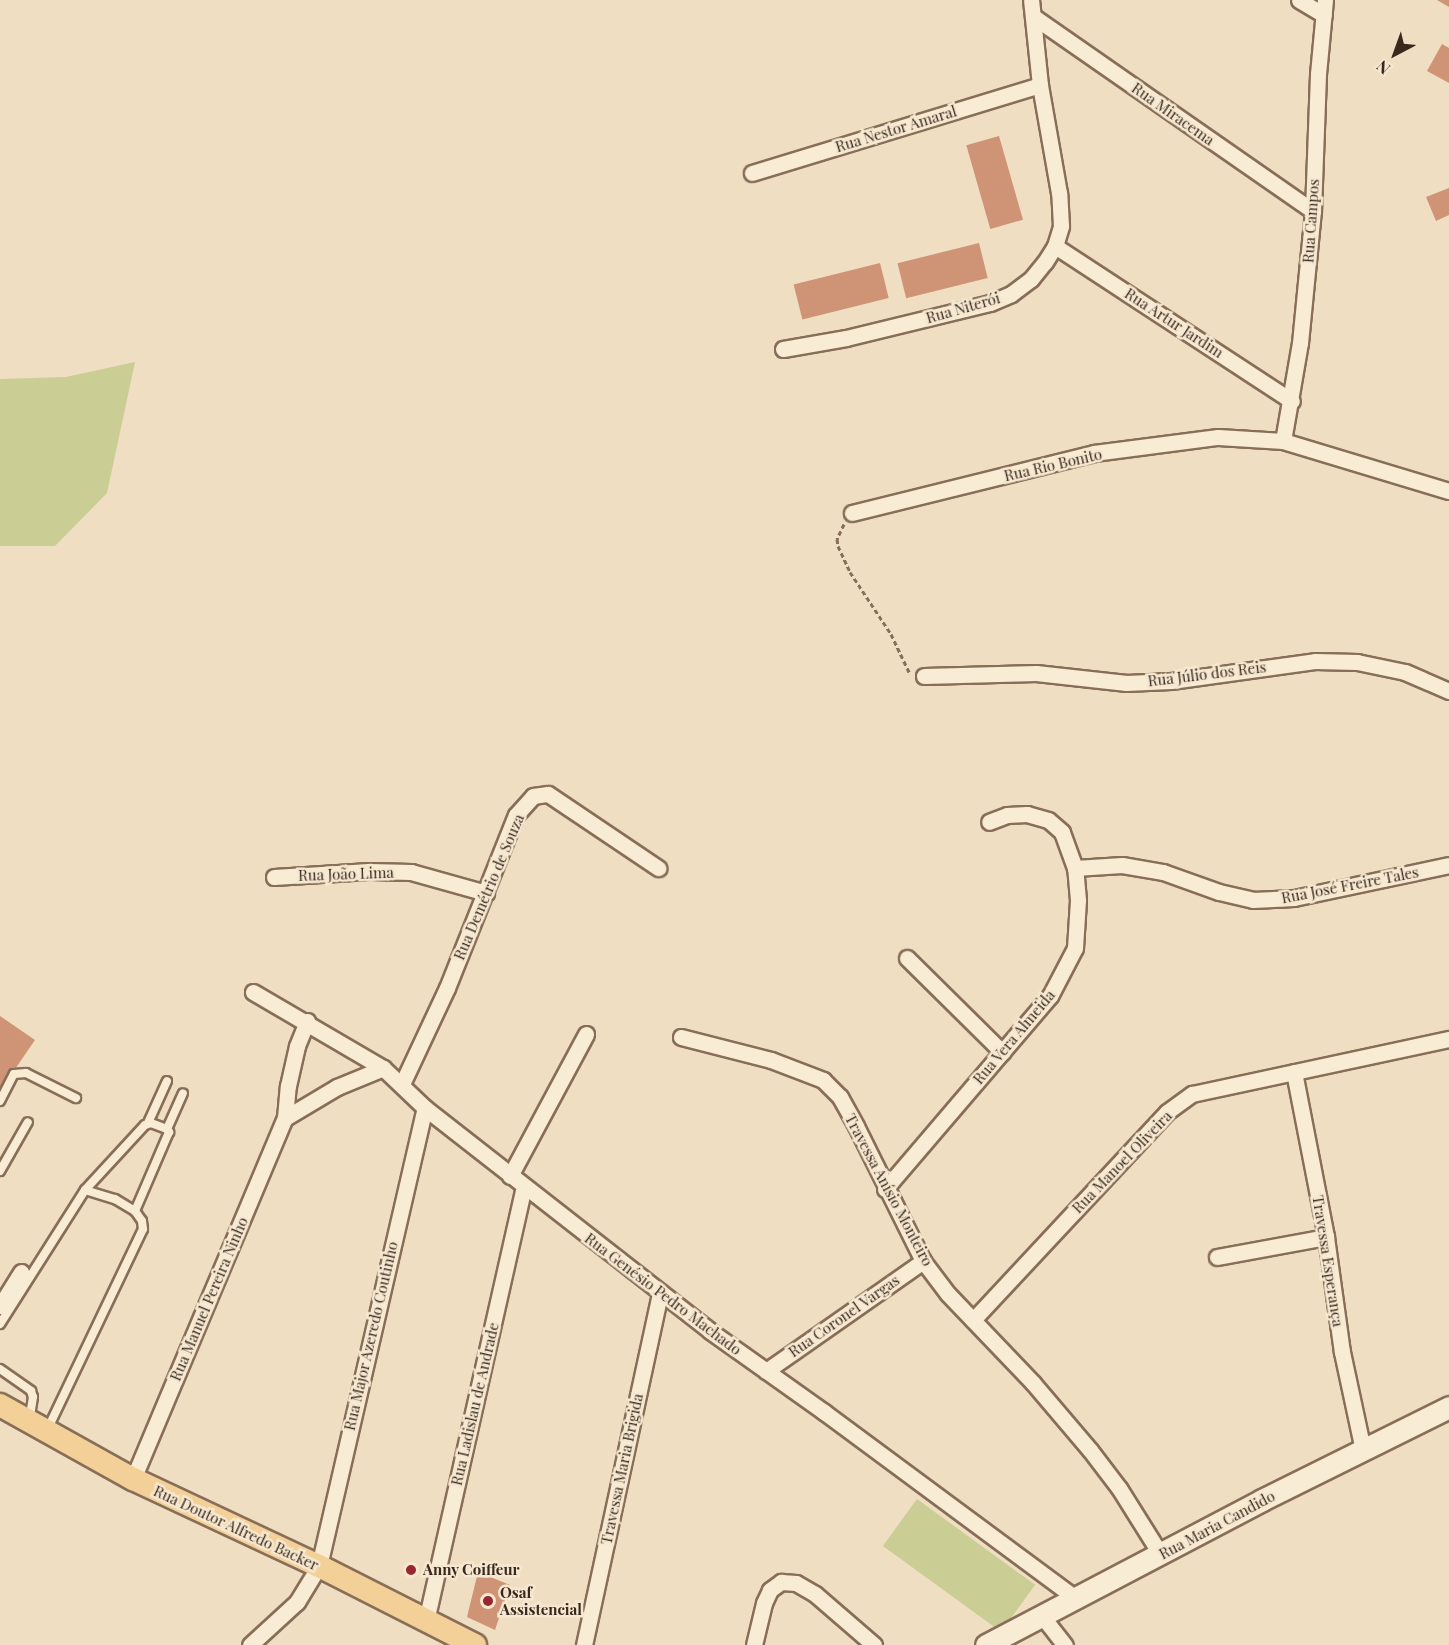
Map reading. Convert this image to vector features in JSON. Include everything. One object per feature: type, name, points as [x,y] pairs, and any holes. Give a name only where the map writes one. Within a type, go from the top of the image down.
[{"type":"main road","name":"Rua Doutor Alfredo Backer","points":[[0,1405],[133,1479],[319,1566],[475,1645]]},
{"type":"street","name":"Rua Niterói","points":[[783,349],[846,338],[990,303],[1011,294],[1031,279],[1055,246],[1061,226],[1059,193],[1040,85],[1031,0]]},
{"type":"street","points":[[1299,0],[1324,7]]},
{"type":"street","name":"Rua Campos","points":[[1283,441],[1292,401],[1313,211],[1318,74],[1324,7]]},
{"type":"street","name":"Rua Miracema","points":[[1034,17],[1313,211]]},
{"type":"street","name":"Rua Nestor Amaral","points":[[752,173],[1040,85]]},
{"type":"street","name":"Rua Artur Jardim","points":[[1055,246],[1292,401]]},
{"type":"street","name":"Rua Rio Bonito","points":[[852,513],[1094,453],[1218,437],[1283,441],[1449,491]]},
{"type":"street","name":"Rua Júlio dos Reis","points":[[924,676],[1036,673],[1126,683],[1171,681],[1315,661],[1357,662],[1405,672],[1449,691]]},
{"type":"street","name":"Rua Demétrio de Souza","points":[[402,1084],[447,988],[516,815],[526,802],[540,793],[548,794],[658,868]]},
{"type":"street","name":"Rua Vera Almeida","points":[[885,1189],[1050,996],[1075,948],[1078,900],[1075,868],[1062,832],[1048,820],[1027,814],[1007,815],[989,822]]},
{"type":"street","name":"Rua José Freire Tales","points":[[1075,868],[1132,867],[1163,872],[1219,892],[1253,900],[1294,898],[1449,865]]},
{"type":"street","name":"Rua João Lima","points":[[274,877],[369,871],[411,872],[486,892]]},
{"type":"street","points":[[907,958],[1002,1052]]},
{"type":"street","name":"Rua Genésio Pedro Machado","points":[[253,992],[307,1021],[383,1068],[425,1108],[660,1292],[1075,1598]]},
{"type":"street","name":"Rua Manuel Pereira Ninho","points":[[133,1479],[285,1118],[288,1086],[297,1046],[307,1021]]},
{"type":"street","points":[[510,1176],[586,1034]]},
{"type":"street","name":"Travessa Anísio Monteiro","points":[[681,1037],[771,1060],[823,1080],[840,1097],[923,1261],[1090,1450],[1119,1488],[1161,1555]]},
{"type":"street","name":"Rua Manoel Oliveira","points":[[973,1320],[1167,1112],[1192,1094],[1449,1039]]},
{"type":"street","points":[[285,1118],[337,1087],[383,1068]]},
{"type":"street","name":"Travessa Esperança","points":[[1294,1072],[1326,1237],[1342,1352],[1363,1450]]},
{"type":"street","name":"Rua Major Azeredo Coutinho","points":[[250,1645],[297,1602],[319,1566],[425,1108]]},
{"type":"street","name":"Rua Ladislau de Andrade","points":[[426,1621],[524,1187]]},
{"type":"street","points":[[1217,1257],[1326,1237]]},
{"type":"street","name":"Rua Coronel Vargas","points":[[766,1371],[923,1261]]},
{"type":"street","points":[[0,1306],[21,1272]]},
{"type":"street","name":"Travessa Maria Brigida","points":[[584,1645],[660,1292]]},
{"type":"street","name":"Rua Maria Candido","points":[[986,1645],[1262,1500],[1449,1407]]},
{"type":"street","points":[[754,1645],[764,1603],[770,1590],[781,1582],[796,1583],[815,1594],[874,1645]]},
{"type":"street","points":[[1042,1616],[1065,1645]]},
{"type":"lane","points":[[0,1101],[15,1074],[26,1073],[76,1098]]},
{"type":"lane","points":[[0,1324],[85,1191],[148,1123],[167,1081]]},
{"type":"lane","points":[[135,1211],[183,1093]]},
{"type":"lane","points":[[0,1172],[28,1122]]},
{"type":"lane","points":[[148,1123],[168,1129]]},
{"type":"lane","points":[[38,1427],[143,1229],[142,1221],[135,1211],[115,1199],[85,1191]]},
{"type":"lane","points":[[0,1369],[31,1391],[38,1427]]},
{"type":"path","points":[[852,513],[842,527],[838,546],[850,572],[891,634],[907,669],[913,676],[924,676]]},
{"type":"green space","points":[[135,362],[107,493],[55,546],[0,546],[0,379],[66,377]]},
{"type":"green space","points":[[917,1499],[1035,1585],[1001,1632],[883,1546]]},
{"type":"building","points":[[1437,0],[1449,0],[1449,7]]},
{"type":"building","points":[[1442,44],[1449,48],[1449,83],[1427,71]]},
{"type":"building","points":[[999,136],[1023,220],[990,229],[966,145]]},
{"type":"building","points":[[1449,188],[1449,215],[1436,221],[1426,197]]},
{"type":"building","points":[[979,243],[988,278],[906,298],[897,263]]},
{"type":"building","points":[[880,263],[889,298],[802,319],[794,285]]},
{"type":"building","points":[[0,1016],[35,1040],[0,1091]]},
{"type":"building","name":"Osaf Assistencial","points":[[478,1572],[510,1585],[495,1630],[467,1617]]},
{"type":"place","name":"Anny Coiffeur","points":[[411,1570]]},
{"type":"place","name":"Osaf Assistencial","points":[[488,1601]]}]
